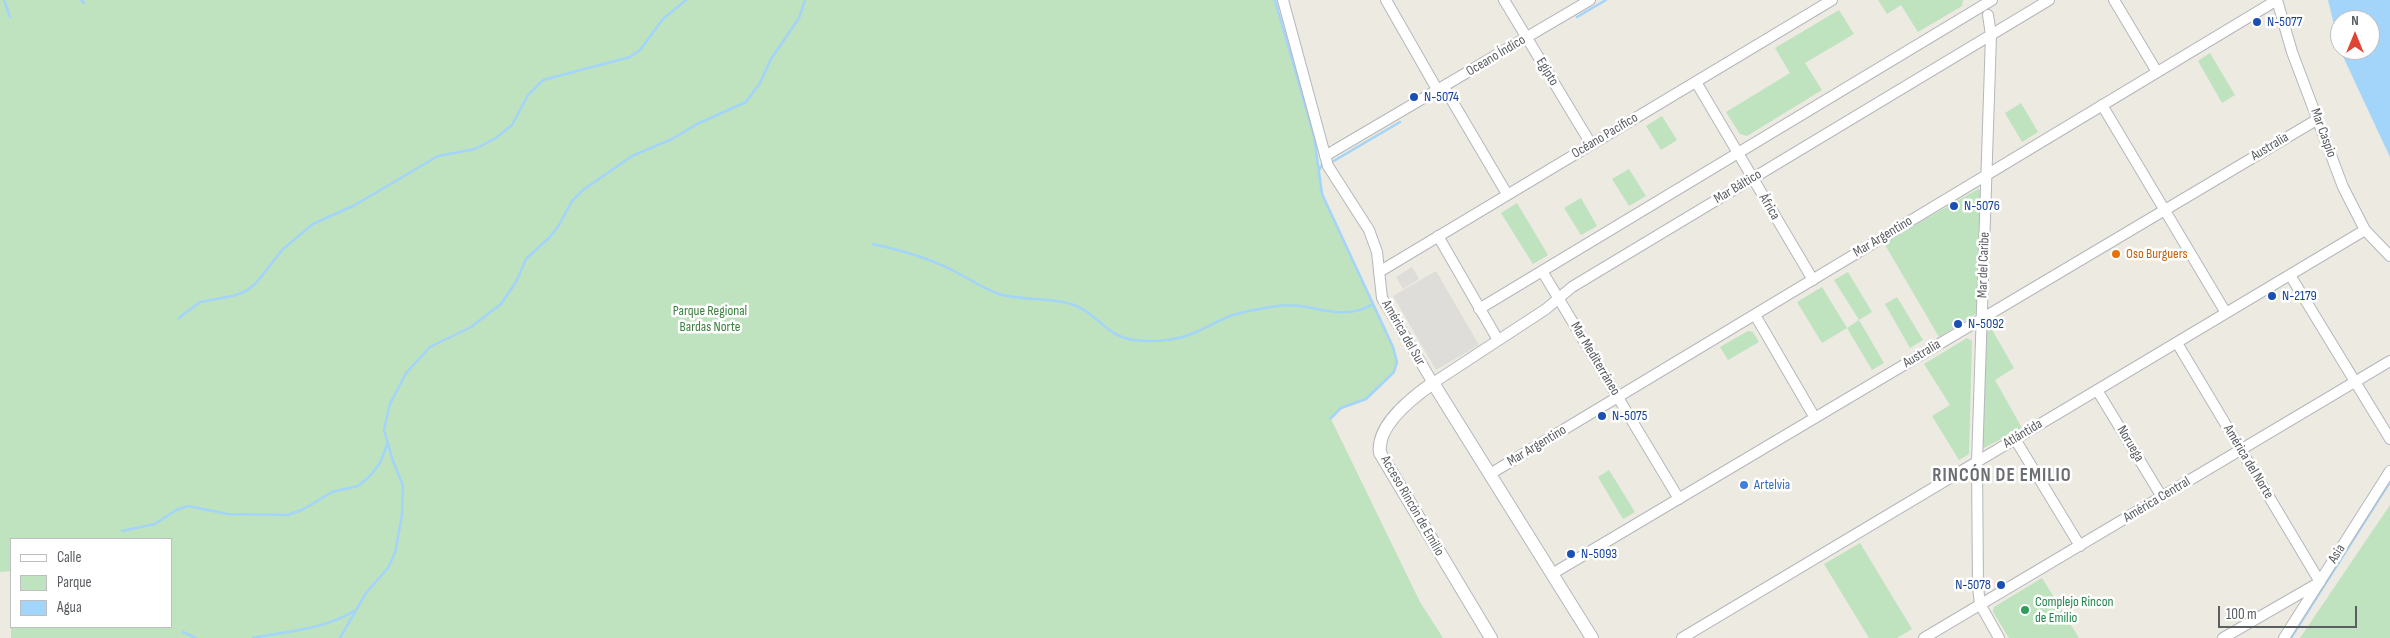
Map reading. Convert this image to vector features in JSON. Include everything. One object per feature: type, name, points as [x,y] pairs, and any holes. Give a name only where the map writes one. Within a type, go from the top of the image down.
[{"type":"street","name":"América del Sur","points":[[1283,0],[1325,156],[1331,171],[1369,230],[1377,252],[1382,298],[1592,638]]},
{"type":"street","points":[[1386,0],[1508,194]]},
{"type":"street","name":"Egipto","points":[[1504,0],[1591,144]]},
{"type":"street","name":"Oceano Índico","points":[[1325,156],[1590,0]]},
{"type":"street","name":"Océano Pacífico","points":[[1379,272],[1832,0]]},
{"type":"street","points":[[1479,309],[1738,153],[1981,3],[1992,0]]},
{"type":"street","name":"Mar Báltico","points":[[1433,383],[1546,309],[1580,282],[2049,0]]},
{"type":"street","points":[[2114,0],[2157,72]]},
{"type":"street","name":"Mar Argentino","points":[[1490,474],[2277,0]]},
{"type":"street","name":"Mar Caspio","points":[[2277,0],[2292,52],[2343,187],[2365,230],[2390,256]]},
{"type":"street","name":"Mar del Caribe","points":[[1981,3],[1988,15],[1996,22],[2006,26]]},
{"type":"street","name":"Mar del Caribe","points":[[1980,604],[1978,587],[1977,462],[1988,174],[1991,35],[1988,15]]},
{"type":"street","name":"África","points":[[1696,82],[1813,280]]},
{"type":"street","points":[[2102,105],[2226,313]]},
{"type":"street","name":"Australia","points":[[1552,574],[2318,119]]},
{"type":"street","name":"Atlántida","points":[[1682,638],[2365,230]]},
{"type":"street","points":[[1438,236],[1498,340]]},
{"type":"street","name":"Mar Mediterráneo","points":[[1542,271],[1678,499]]},
{"type":"street","points":[[2290,275],[2390,439]]},
{"type":"street","points":[[1755,315],[1815,418]]},
{"type":"street","name":"América del Norte","points":[[2177,343],[2320,582]]},
{"type":"street","name":"América Central","points":[[1924,638],[2390,361]]},
{"type":"street","name":"Acceso Rincón de Emilio","points":[[1433,383],[1408,402],[1392,419],[1380,441],[1380,453],[1491,638]]},
{"type":"street","name":"Noruega","points":[[2097,390],[2162,497]]},
{"type":"street","points":[[2015,439],[2080,546]]},
{"type":"street","name":"Asia","points":[[2284,638],[2390,471]]},
{"type":"street","points":[[2223,638],[2320,582]]},
{"type":"street","points":[[1980,604],[1999,638]]},
{"type":"shaded area","points":[[1412,267],[1419,279],[1403,289],[1396,277]]},
{"type":"shaded area","points":[[1436,271],[1479,345],[1436,370],[1393,296]]},
{"type":"green space","name":"Parque Regional Bardas Norte","points":[[0,0],[1275,0],[1314,136],[1322,194],[1393,347],[1397,362],[1394,372],[1366,399],[1341,408],[1331,419],[1420,602],[1443,638],[11,638],[11,628],[172,628],[172,538],[10,538],[10,571],[0,572]]},
{"type":"green space","points":[[1878,0],[1963,0],[1962,6],[1918,32],[1901,5],[1887,14]]},
{"type":"green space","points":[[1839,10],[1854,34],[1805,63],[1822,90],[1747,136],[1740,134],[1726,112],[1790,73],[1775,48]]},
{"type":"green space","points":[[2210,53],[2235,95],[2222,103],[2198,61]]},
{"type":"green space","points":[[2021,103],[2038,132],[2022,142],[2005,113]]},
{"type":"green space","points":[[1662,116],[1677,140],[1661,150],[1646,126]]},
{"type":"green space","points":[[1629,169],[1646,196],[1629,206],[1612,179]]},
{"type":"green space","points":[[1978,189],[1983,191],[1977,313],[1939,337],[1884,243]]},
{"type":"green space","points":[[1581,198],[1597,226],[1581,235],[1564,208]]},
{"type":"green space","points":[[1517,203],[1548,255],[1533,264],[1501,213]]},
{"type":"green space","points":[[1848,272],[1872,312],[1859,320],[1834,280]]},
{"type":"green space","points":[[1822,287],[1847,328],[1822,343],[1797,302]]},
{"type":"green space","points":[[1897,297],[1923,340],[1910,348],[1885,304]]},
{"type":"green space","points":[[1859,320],[1884,363],[1872,370],[1847,328]]},
{"type":"green space","points":[[1987,321],[2014,368],[1995,380],[2022,428],[1984,448],[1982,445]]},
{"type":"green space","points":[[1748,331],[1753,332],[1759,342],[1728,360],[1720,347]]},
{"type":"green space","points":[[1967,338],[1972,341],[1969,454],[1959,460],[1932,416],[1950,405],[1924,364]]},
{"type":"green space","points":[[1609,470],[1635,512],[1623,519],[1598,477]]},
{"type":"green space","points":[[2390,505],[2390,638],[2300,638]]},
{"type":"green space","points":[[1860,543],[1912,629],[1897,638],[1869,638],[1824,564]]},
{"type":"green space","points":[[2042,578],[2079,638],[2009,638],[1993,612],[1994,607]]},
{"type":"water","points":[[2328,0],[2390,0],[2390,157],[2345,60],[2380,60],[2380,10],[2330,10]]},
{"type":"waterway","points":[[4,0],[10,17]]},
{"type":"waterway","points":[[81,0],[84,3]]},
{"type":"waterway","points":[[179,318],[200,302],[233,296],[246,291],[256,283],[283,249],[313,224],[355,205],[438,156],[475,149],[496,138],[512,125],[528,95],[543,80],[630,57],[640,50],[663,19],[686,0]]},
{"type":"waterway","points":[[340,638],[366,593],[388,568],[395,553],[402,515],[403,486],[384,430],[390,404],[406,373],[430,347],[471,327],[501,304],[516,282],[526,259],[550,237],[572,201],[583,190],[632,156],[672,139],[697,124],[746,102],[760,83],[771,59],[799,18],[805,0]]},
{"type":"waterway","points":[[1275,0],[1314,136],[1322,194],[1393,347],[1397,362],[1394,372],[1366,399],[1341,408],[1331,418]]},
{"type":"waterway","points":[[1577,17],[1606,0]]},
{"type":"waterway","points":[[1332,162],[1400,122]]},
{"type":"waterway","points":[[1319,170],[1322,165]]},
{"type":"waterway","points":[[873,244],[933,261],[999,294],[1017,298],[1053,300],[1080,307],[1117,335],[1135,340],[1171,340],[1196,332],[1233,315],[1272,307],[1290,305],[1326,311],[1349,312],[1361,310],[1373,304]]},
{"type":"waterway","points":[[122,531],[155,524],[176,510],[188,506],[228,514],[288,515],[304,509],[332,492],[358,486],[370,476],[380,463],[387,445]]},
{"type":"waterway","points":[[2291,638],[2390,482]]},
{"type":"waterway","points":[[253,638],[317,626],[354,611]]},
{"type":"waterway","points":[[183,632],[196,638]]},
{"type":"place","name":"N-5077","points":[[2257,22]]},
{"type":"place","name":"N-5074","points":[[1414,97]]},
{"type":"place","name":"N-5076","points":[[1954,206]]},
{"type":"place","name":"Oso Burguers","points":[[2116,254]]},
{"type":"place","name":"N-2179","points":[[2272,296]]},
{"type":"place","name":"N-5092","points":[[1958,324]]},
{"type":"place","name":"N-5075","points":[[1602,416]]},
{"type":"place","name":"Artelvia","points":[[1744,485]]},
{"type":"place","name":"N-5093","points":[[1571,554]]},
{"type":"place","name":"N-5078","points":[[2001,585]]},
{"type":"place","name":"Complejo Rincon de Emilio","points":[[2025,610]]},
{"type":"district","name":"RINCÓN DE EMILIO","points":[[2002,476]]}]
